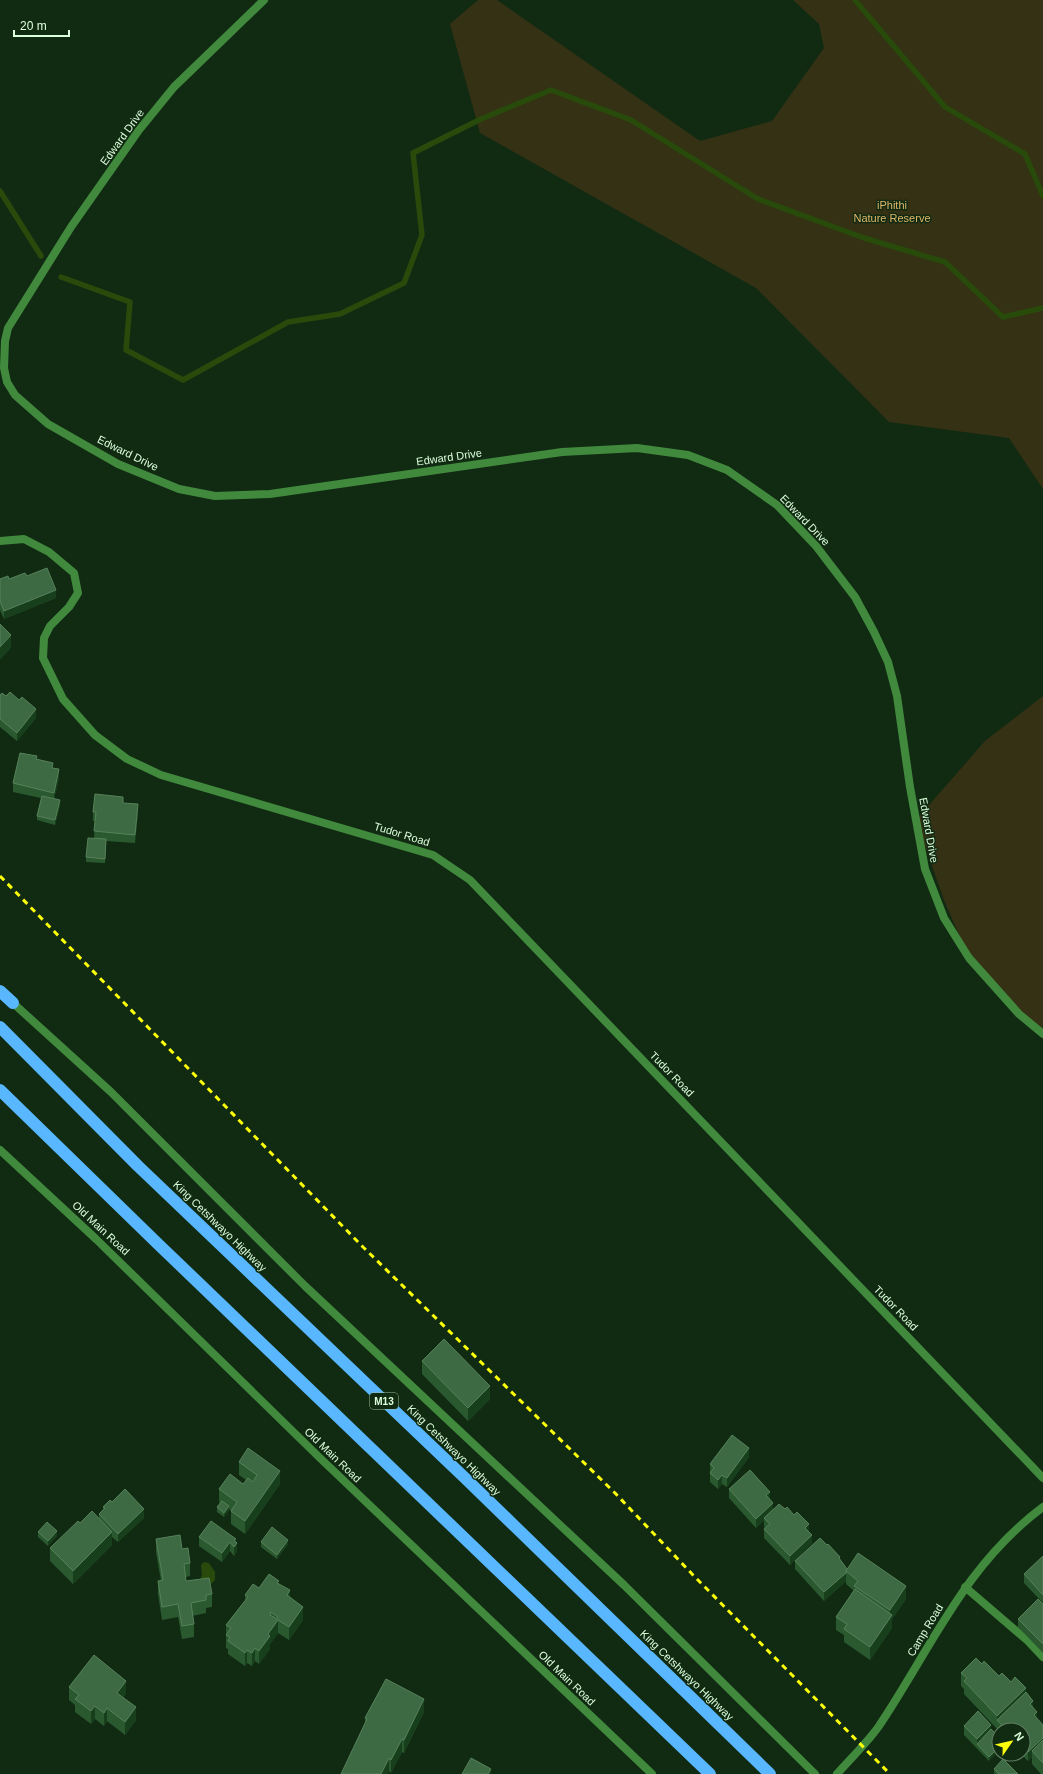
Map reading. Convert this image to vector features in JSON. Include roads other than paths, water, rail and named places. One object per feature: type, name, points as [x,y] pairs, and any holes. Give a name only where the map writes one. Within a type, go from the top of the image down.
[{"type":"highway","points":[[0,991],[13,1003]]},
{"type":"highway","name":"King Cetshwayo Highway","points":[[0,1027],[144,1172],[465,1478],[770,1774]]},
{"type":"highway","points":[[1,1092],[710,1774]]},
{"type":"street","name":"Edward Drive","points":[[264,0],[174,87],[139,130],[71,227],[8,328],[5,340],[4,368],[7,382],[15,395],[48,424],[118,464],[179,489],[215,496],[270,494],[562,452],[637,448],[688,455],[726,470],[777,505],[816,546],[855,597],[888,662],[897,696],[910,787],[925,869],[944,918],[969,958],[1019,1014],[1043,1034]]},
{"type":"street","name":"Tudor Road","points":[[0,541],[24,539],[49,552],[74,573],[78,593],[68,607],[50,626],[44,638],[43,658],[64,699],[94,735],[127,759],[161,775],[433,855],[470,880],[1043,1478]]},
{"type":"street","points":[[13,1003],[112,1092],[305,1286],[624,1585],[815,1774]]},
{"type":"street","name":"Old Main Road","points":[[0,1150],[96,1239],[326,1464],[652,1774]]},
{"type":"street","name":"Camp Road","points":[[837,1774],[878,1727],[965,1587],[1002,1542],[1043,1507]]},
{"type":"street","points":[[965,1587],[1028,1641],[1043,1657]]},
{"type":"waterway","points":[[855,0],[945,107],[1025,154],[1043,196]]},
{"type":"waterway","points":[[61,277],[130,302],[126,350],[183,380],[288,322],[340,314],[404,283],[422,235],[413,153],[481,119],[551,90],[631,120],[758,199],[864,238],[945,262],[1003,317],[1043,308]]},
{"type":"waterway","points":[[0,191],[41,256]]},
{"type":"railway","points":[[0,876],[363,1247],[615,1493],[694,1576],[890,1774]]},
{"type":"park label","name":"iPhithi Nature Reserve","points":[[892,211]]}]
